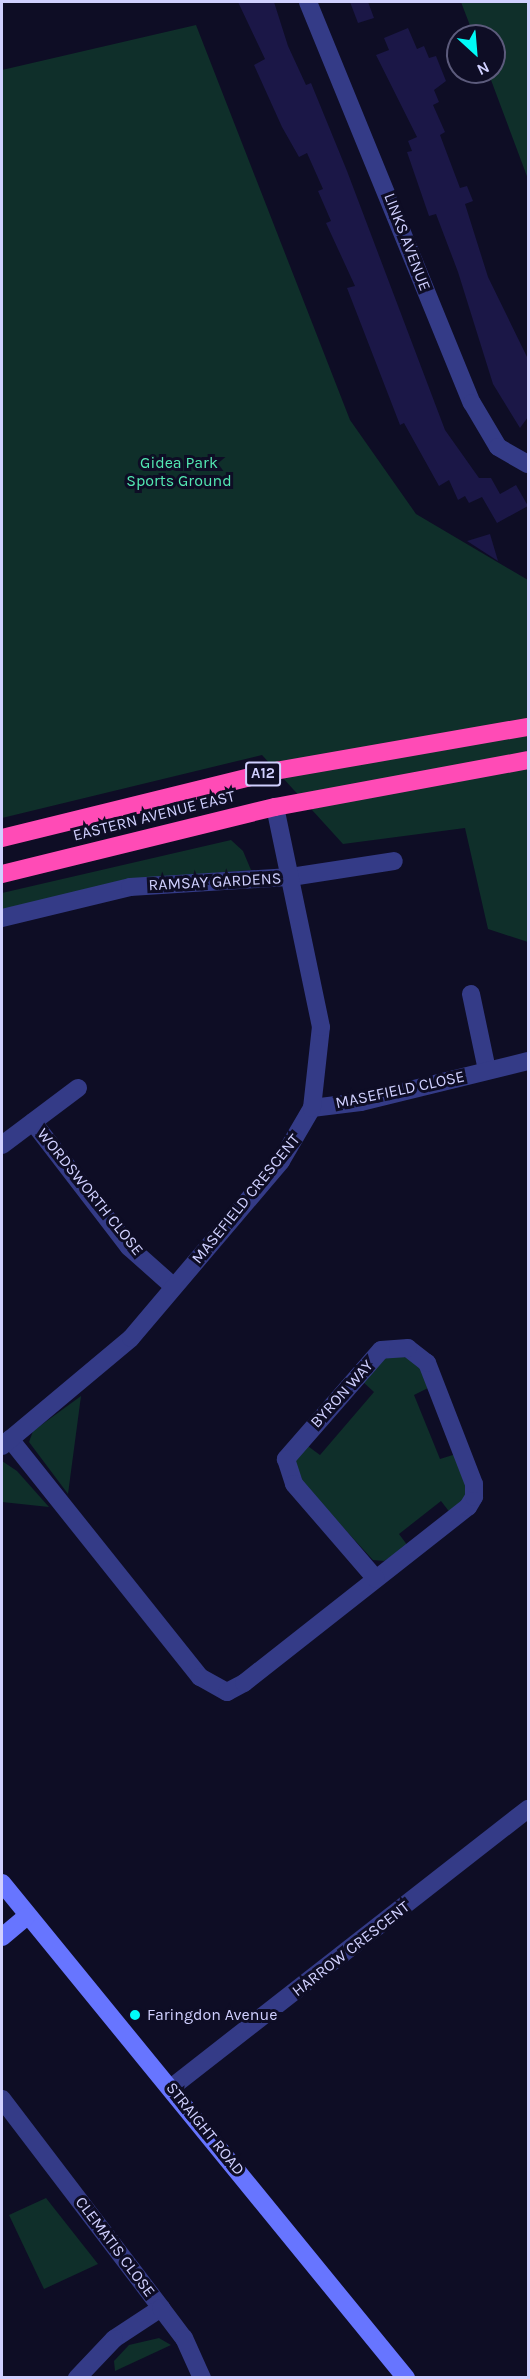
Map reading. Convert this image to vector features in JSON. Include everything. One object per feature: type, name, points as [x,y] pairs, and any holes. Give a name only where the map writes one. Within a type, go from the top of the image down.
[{"type":"highway","name":"EASTERN AVENUE EAST","points":[[2,838],[275,771],[528,727]]},
{"type":"highway","name":"EASTERN AVENUE EAST","points":[[2,874],[275,807],[528,760]]},
{"type":"street","name":"LINKS AVENUE","points":[[308,2],[472,403],[498,447],[528,464]]},
{"type":"street","name":"MASEFIELD CRESCENT","points":[[6,1442],[124,1344],[281,1161],[312,1108],[321,1027],[275,807]]},
{"type":"street","name":"RAMSAY GARDENS","points":[[2,918],[130,887],[291,878],[394,861]]},
{"type":"street","name":"MASEFIELD CLOSE","points":[[471,994],[488,1070]]},
{"type":"street","name":"MASEFIELD CLOSE","points":[[312,1108],[362,1102],[528,1061]]},
{"type":"street","name":"WORDSWORTH CLOSE","points":[[2,1145],[78,1088]]},
{"type":"street","name":"WORDSWORTH CLOSE","points":[[33,1122],[129,1247],[173,1286]]},
{"type":"street","name":"BYRON WAY","points":[[6,1442],[211,1686],[236,1689],[468,1507],[474,1497],[474,1484],[427,1363],[399,1345],[381,1350],[286,1459],[294,1484],[376,1579]]},
{"type":"street","name":"HARROW CRESCENT","points":[[172,2087],[528,1809]]},
{"type":"street","name":"STRAIGHT ROAD","points":[[2,1883],[26,1917],[172,2087],[406,2378]]},
{"type":"street","points":[[2,1937],[26,1917]]},
{"type":"street","name":"CLEMATIS CLOSE","points":[[2,2099],[161,2308],[114,2339],[77,2378]]},
{"type":"street","points":[[161,2308],[184,2338],[202,2378]]},
{"type":"green space","points":[[461,2],[528,2],[528,179],[492,84],[506,84],[506,24],[469,24]]},
{"type":"green space","name":"Gidea Park Sports Ground","points":[[196,25],[350,420],[416,514],[528,580],[528,942],[488,929],[465,828],[343,844],[262,755],[2,818],[2,70]]},
{"type":"green space","points":[[231,840],[243,851],[251,870],[148,878],[2,912],[2,893]]},
{"type":"green space","points":[[397,1354],[417,1362],[430,1387],[414,1395],[440,1459],[456,1454],[468,1495],[451,1514],[441,1501],[399,1534],[408,1546],[384,1561],[373,1560],[303,1484],[294,1458],[305,1444],[320,1455],[374,1392],[362,1381],[388,1356]]},
{"type":"green space","points":[[81,1396],[68,1494],[29,1442],[33,1431]]},
{"type":"green space","points":[[2,1461],[17,1471],[49,1507],[2,1502]]},
{"type":"green space","points":[[46,2198],[98,2264],[44,2289],[9,2215]]},
{"type":"green space","points":[[159,2338],[171,2345],[115,2371],[114,2361],[129,2345]]},
{"type":"building","points":[[238,2],[274,2],[288,46],[306,85],[311,83],[347,171],[445,430],[479,478],[491,478],[500,494],[516,485],[528,506],[497,523],[482,497],[469,503],[465,496],[458,500],[449,480],[439,486],[404,423],[400,425],[347,288],[355,286],[326,223],[331,221],[318,191],[323,189],[307,153],[299,157],[282,127],[254,65],[265,59]]},
{"type":"building","points":[[350,2],[368,2],[374,18],[358,23]]},
{"type":"building","points":[[408,28],[417,49],[424,46],[429,58],[436,56],[446,81],[434,90],[439,102],[433,105],[445,132],[440,135],[460,188],[467,186],[473,201],[465,204],[488,277],[528,359],[528,417],[520,428],[493,384],[458,272],[436,214],[429,216],[407,152],[412,151],[408,141],[417,137],[376,55],[389,50],[384,38]]},
{"type":"building","points":[[490,534],[498,561],[467,541]]},
{"type":"place","name":"Faringdon Avenue","points":[[135,2015]]}]
